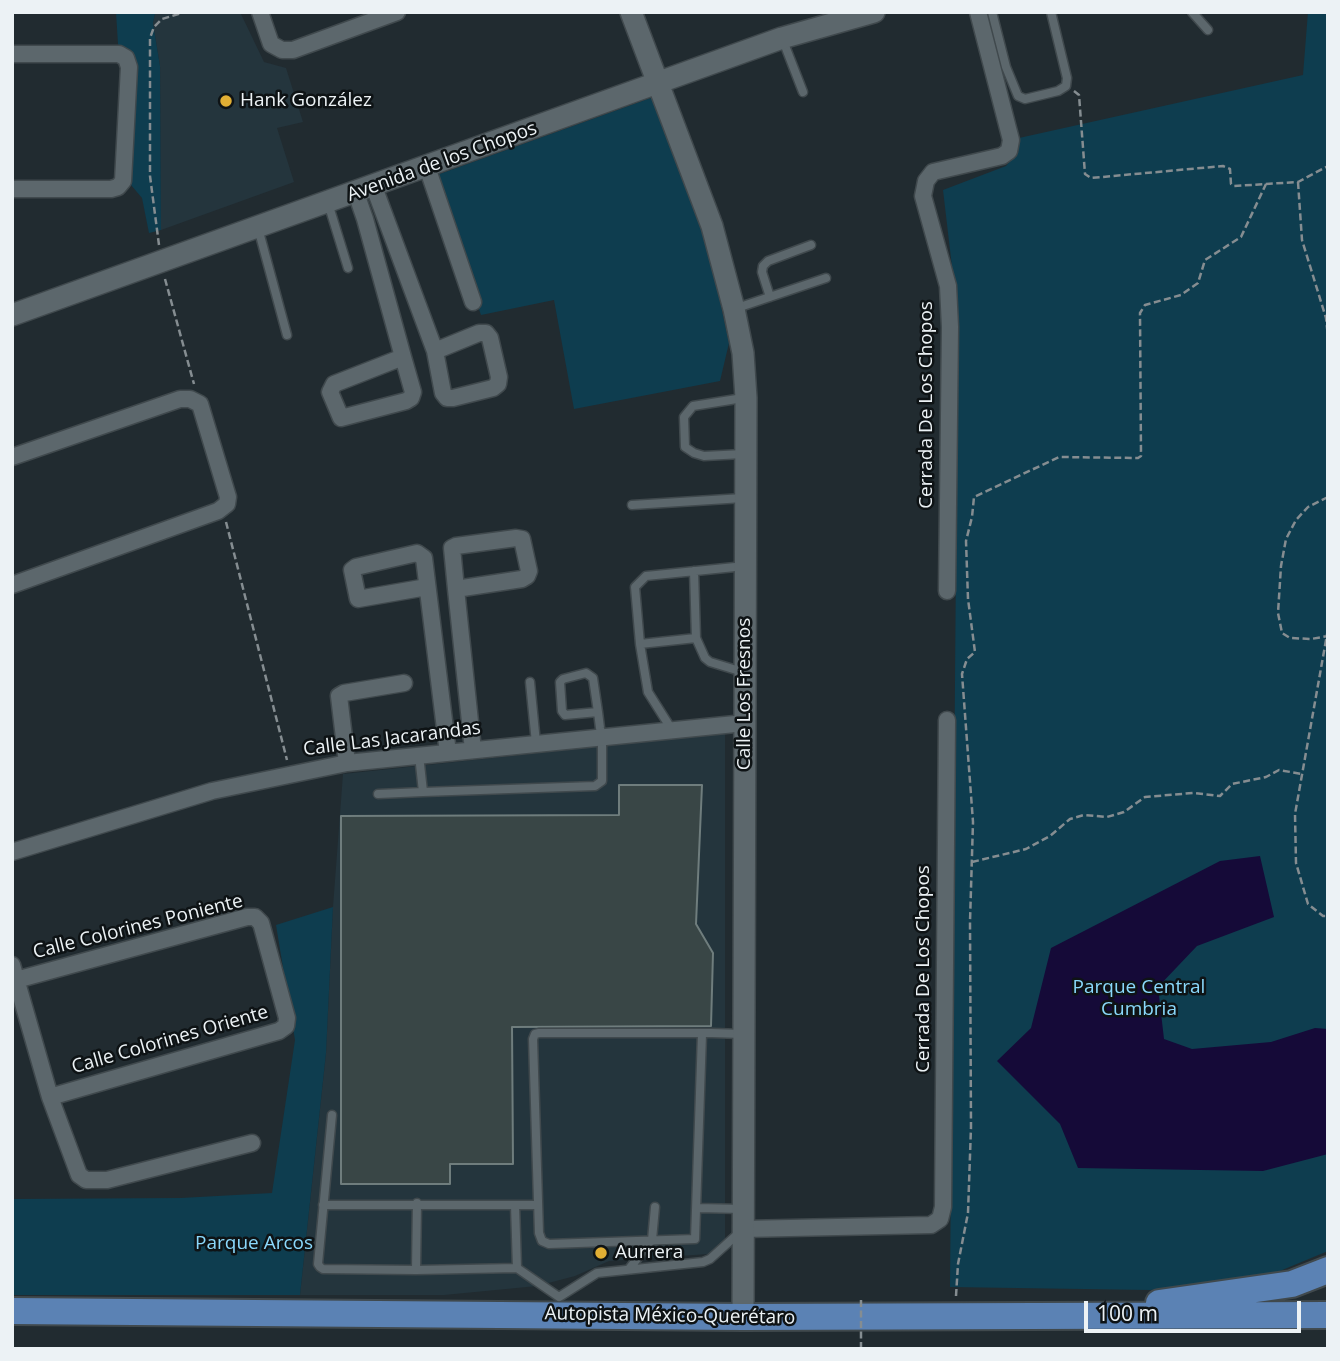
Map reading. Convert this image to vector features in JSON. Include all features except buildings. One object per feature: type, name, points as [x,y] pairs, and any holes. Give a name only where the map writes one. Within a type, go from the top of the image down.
[{"type":"main road","points":[[1052,1318],[1292,1284],[1328,1270]]},
{"type":"main road","name":"Autopista México-Querétaro","points":[[12,1311],[560,1306],[743,1317],[1328,1315]]},
{"type":"street","points":[[260,12],[271,44],[282,50],[293,50],[397,12]]},
{"type":"street","name":"Calle Los Fresnos","points":[[631,12],[712,226],[743,353],[746,398],[743,1317]]},
{"type":"street","name":"Avenida de los Chopos","points":[[12,315],[161,264],[782,38],[874,12]]},
{"type":"street","name":"Cerrada De Los Chopos","points":[[947,591],[950,327],[948,286],[923,196],[926,181],[933,172],[1002,156],[1009,150],[1011,140],[978,12]]},
{"type":"street","points":[[12,54],[119,54],[126,58],[129,67],[122,181],[118,187],[110,190],[12,189]]},
{"type":"street","points":[[428,167],[474,302]]},
{"type":"street","points":[[365,190],[436,351],[443,393],[447,398],[493,388],[498,384],[499,377],[490,338],[486,333],[479,333],[436,351]]},
{"type":"street","points":[[365,190],[413,393],[406,401],[341,418],[338,415],[331,387],[403,358]]},
{"type":"street","points":[[12,457],[180,399],[195,402],[228,497],[227,504],[220,510],[12,585]]},
{"type":"street","points":[[456,589],[527,576],[529,571],[522,539],[516,537],[452,548],[456,589],[473,750]]},
{"type":"street","points":[[427,587],[358,599],[352,570],[417,553],[424,558],[448,753]]},
{"type":"street","points":[[347,763],[339,696],[404,683]]},
{"type":"street","name":"Cerrada De Los Chopos","points":[[743,1219],[931,1224],[940,1219],[943,1207],[947,720]]},
{"type":"street","name":"Calle Las Jacarandas","points":[[12,852],[212,791],[347,763],[745,723]]},
{"type":"street","name":"Calle Colorines Poniente","points":[[14,972],[247,917],[255,917],[261,923],[274,971]]},
{"type":"street","name":"Calle Colorines Oriente","points":[[50,1097],[279,1031],[286,1026],[288,1018],[274,971]]},
{"type":"street","points":[[14,972],[50,1097],[79,1175],[86,1180],[107,1181],[252,1143]]},
{"type":"lane","points":[[992,12],[1006,67],[1018,96],[1025,99],[1058,91],[1066,86],[1067,78],[1051,12]]},
{"type":"lane","points":[[1192,12],[1208,30]]},
{"type":"lane","points":[[782,38],[803,92]]},
{"type":"lane","points":[[328,203],[348,268]]},
{"type":"lane","points":[[258,228],[287,335]]},
{"type":"lane","points":[[770,297],[762,272],[763,266],[768,261],[811,245]]},
{"type":"lane","points":[[734,309],[826,278]]},
{"type":"lane","points":[[746,398],[693,406],[684,417],[685,447],[694,453],[704,456],[746,453]]},
{"type":"lane","points":[[632,505],[746,498]]},
{"type":"lane","points":[[672,730],[648,692],[639,644],[635,587],[646,576],[746,566]]},
{"type":"lane","points":[[694,571],[695,638],[705,658],[710,662],[745,673]]},
{"type":"lane","points":[[639,644],[695,638]]},
{"type":"lane","points":[[378,794],[595,786],[602,781],[602,737],[598,712],[590,675],[586,673],[559,682],[562,711],[565,715],[598,712]]},
{"type":"lane","points":[[530,682],[536,743]]},
{"type":"lane","points":[[419,755],[423,792]]},
{"type":"lane","points":[[702,1034],[695,1239],[549,1244],[542,1241],[538,1205],[535,1034],[539,1032],[743,1034]]},
{"type":"lane","points":[[332,1115],[318,1264],[323,1269],[517,1268],[560,1306],[597,1273],[704,1262],[710,1259],[743,1219],[696,1208]]},
{"type":"lane","points":[[416,1270],[417,1203]]},
{"type":"lane","points":[[323,1205],[538,1205]]},
{"type":"lane","points":[[516,1205],[517,1268]]},
{"type":"lane","points":[[629,1269],[652,1240],[655,1207]]},
{"type":"path","points":[[185,12],[162,19],[154,27],[150,38],[150,176],[161,264],[195,402]]},
{"type":"path","points":[[1066,86],[1079,95],[1085,174],[1091,178],[1223,166],[1230,169],[1231,184],[1234,186],[1298,183],[1328,166]]},
{"type":"path","points":[[1298,183],[1302,240],[1326,318],[1328,337]]},
{"type":"path","points":[[955,1317],[958,1264],[968,1213],[971,1139],[972,822],[962,674],[967,659],[975,652],[968,598],[966,541],[974,497],[1059,457],[1141,456],[1140,313],[1145,305],[1181,295],[1198,283],[1205,260],[1241,237],[1266,184]]},
{"type":"path","points":[[1327,635],[1311,639],[1290,638],[1282,633],[1278,613],[1286,539],[1296,520],[1308,507],[1328,497]]},
{"type":"path","points":[[220,510],[290,774]]},
{"type":"path","points":[[1328,629],[1295,814],[1296,863],[1308,904],[1323,916],[1328,916]]},
{"type":"path","points":[[972,862],[1026,849],[1050,836],[1070,819],[1084,815],[1107,817],[1124,812],[1145,797],[1193,793],[1220,796],[1232,784],[1266,777],[1279,771],[1302,774]]},
{"type":"path","points":[[861,1298],[861,1349]]},
{"type":"shaded area","points":[[240,12],[264,62],[286,68],[303,122],[277,128],[294,182],[161,230],[160,66],[153,23],[155,14]]},
{"type":"shaded area","points":[[725,733],[725,1239],[708,1254],[609,1261],[575,1276],[537,1286],[444,1295],[300,1295],[326,1053],[343,774]]},
{"type":"shaded area","points":[[1260,856],[1274,917],[1197,946],[1158,987],[1164,1039],[1192,1049],[1271,1042],[1315,1028],[1328,1029],[1328,1154],[1263,1171],[1078,1168],[1060,1124],[997,1061],[1031,1028],[1051,948],[1220,861]]},
{"type":"green space","points":[[116,12],[167,12],[155,14],[153,23],[160,66],[161,230],[149,233],[142,198],[131,185],[136,66],[118,44]]},
{"type":"green space","name":"Parque Central Cumbria","points":[[1308,12],[1328,12],[1328,1251],[1275,1273],[1207,1285],[1150,1290],[950,1287],[958,318],[943,190],[1006,166],[1018,152],[1019,138],[1303,75]]},
{"type":"green space","points":[[659,95],[704,228],[729,343],[720,381],[574,409],[554,300],[481,315],[434,176]]},
{"type":"green space","name":"Parque Arcos","points":[[333,907],[326,1053],[300,1295],[12,1295],[12,1199],[181,1198],[272,1193],[295,1040],[276,925]]},
{"type":"place","name":"Hank González","points":[[226,101]]},
{"type":"place","name":"Aurrera","points":[[601,1253]]}]
